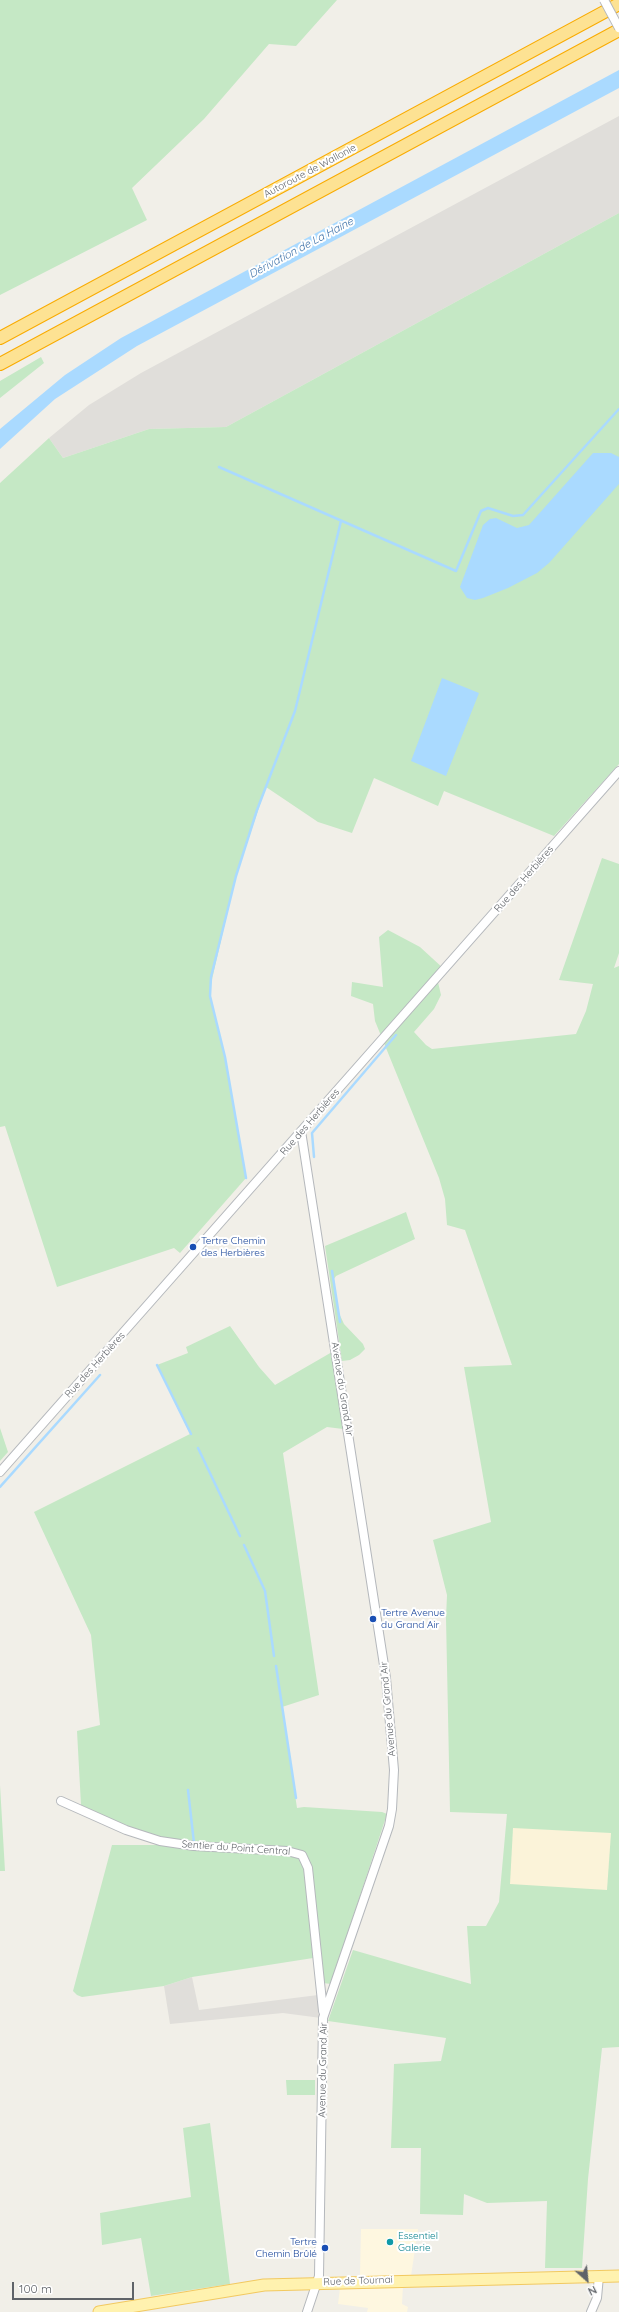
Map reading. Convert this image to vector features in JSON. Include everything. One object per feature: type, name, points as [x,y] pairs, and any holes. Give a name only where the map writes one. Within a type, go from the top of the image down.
[{"type":"highway","name":"Autoroute de Wallonie","points":[[0,338],[619,4]]},
{"type":"highway","points":[[0,364],[619,29]]},
{"type":"main road","name":"Rue de Tournai","points":[[99,2312],[264,2285],[317,2282],[619,2276]]},
{"type":"street","points":[[604,0],[619,29]]},
{"type":"street","name":"Rue des Herbières","points":[[0,1472],[619,771]]},
{"type":"street","name":"Avenue du Grand Air","points":[[301,1131],[386,1678],[394,1770],[392,1809],[389,1826],[323,2018],[322,2174],[317,2282],[307,2312]]},
{"type":"street","name":"Sentier du Point Central","points":[[61,1800],[126,1830],[160,1841],[194,1846],[288,1851],[302,1855],[308,1868],[323,2018]]},
{"type":"street","points":[[591,2312],[597,2298],[599,2276]]},
{"type":"shaded area","points":[[619,116],[619,213],[226,427],[149,429],[63,458],[49,438],[89,405],[141,373]]},
{"type":"shaded area","points":[[192,1977],[199,2010],[318,1995],[321,2018],[283,2013],[170,2024],[164,1986]]},
{"type":"shaded area","points":[[361,2229],[418,2229],[411,2276],[360,2276]]},
{"type":"shaded area","points":[[403,2286],[402,2304],[408,2307],[407,2312],[367,2312],[368,2308],[338,2304],[340,2288]]},
{"type":"green space","points":[[0,0],[337,0],[296,46],[269,44],[204,119],[132,188],[147,220],[0,295]]},
{"type":"green space","points":[[619,213],[619,764],[554,836],[444,791],[438,806],[374,778],[352,833],[318,822],[266,787],[236,876],[210,988],[210,996],[225,1057],[246,1178],[180,1253],[174,1248],[57,1287],[5,1126],[0,1127],[0,483],[49,438],[63,458],[149,429],[226,427]]},
{"type":"green space","points":[[41,357],[44,363],[0,398],[0,381]]},
{"type":"green space","points":[[602,858],[619,864],[619,953],[614,968],[619,966],[619,2047],[602,2048],[588,2179],[582,2268],[545,2268],[547,2201],[487,2203],[464,2194],[463,2215],[420,2214],[421,2148],[391,2148],[394,2064],[441,2061],[446,2038],[328,2021],[353,1950],[471,1984],[467,1926],[486,1926],[499,1902],[507,1814],[450,1812],[446,1618],[447,1595],[433,1540],[491,1522],[464,1367],[512,1365],[465,1230],[447,1225],[445,1199],[439,1178],[375,1021],[373,1004],[351,996],[352,982],[383,987],[379,937],[388,930],[420,947],[444,969],[437,978],[441,995],[434,1009],[414,1032],[426,1045],[432,1049],[576,1034],[586,1011],[593,984],[559,980]]},
{"type":"green space","points":[[406,1212],[415,1239],[336,1276],[334,1279],[338,1311],[344,1324],[363,1344],[365,1349],[359,1355],[350,1360],[342,1361],[325,1246]]},
{"type":"green space","points":[[230,1326],[259,1367],[275,1385],[332,1352],[343,1429],[327,1427],[283,1453],[319,1695],[282,1707],[297,1808],[304,1807],[382,1812],[387,1814],[331,1984],[323,1983],[304,1854],[166,1839],[138,1832],[81,1805],[77,1731],[100,1725],[91,1635],[34,1512],[190,1434],[157,1365],[188,1353],[186,1347]]},
{"type":"green space","points":[[0,1428],[8,1452],[0,1461]]},
{"type":"green space","points":[[0,1785],[5,1871],[0,1871]]},
{"type":"green space","points":[[112,1845],[171,1845],[295,1854],[303,1860],[313,1958],[192,1977],[164,1986],[82,1997],[77,1995],[73,1991]]},
{"type":"green space","points":[[286,2080],[315,2080],[315,2095],[287,2095]]},
{"type":"green space","points":[[210,2123],[230,2284],[151,2296],[141,2238],[102,2245],[100,2213],[191,2197],[183,2128]]},
{"type":"sand","points":[[513,1828],[611,1833],[607,1890],[510,1884]]},
{"type":"water","name":"Dérivation de La Haine","points":[[619,70],[619,88],[137,346],[55,399],[0,449],[0,429],[65,375],[121,338]]},
{"type":"water","points":[[593,453],[611,453],[619,457],[619,484],[549,563],[537,573],[508,588],[483,598],[475,600],[467,598],[460,587],[483,525],[490,519],[496,518],[517,528],[529,525]]},
{"type":"water","points":[[442,678],[479,693],[446,776],[411,761]]},
{"type":"waterway","points":[[219,467],[456,571],[481,511],[488,508],[513,516],[523,515],[619,409]]},
{"type":"waterway","points":[[246,1178],[225,1057],[210,996],[211,977],[236,876],[257,810],[295,711],[341,521]]},
{"type":"waterway","points":[[314,1157],[312,1133],[396,1035]]},
{"type":"waterway","points":[[332,1271],[340,1322]]},
{"type":"waterway","points":[[157,1365],[191,1434]]},
{"type":"waterway","points":[[0,1487],[100,1375]]},
{"type":"waterway","points":[[198,1448],[240,1536]]},
{"type":"waterway","points":[[244,1545],[265,1591],[274,1656]]},
{"type":"waterway","points":[[276,1666],[296,1798]]},
{"type":"waterway","points":[[188,1790],[194,1843]]},
{"type":"place","name":"Tertre Chemin des Herbières","points":[[193,1247]]},
{"type":"place","name":"Tertre Avenue du Grand Air","points":[[373,1619]]},
{"type":"place","name":"Essentiel Galerie","points":[[390,2242]]},
{"type":"place","name":"Tertre Chemin Brûlé","points":[[325,2248]]}]
